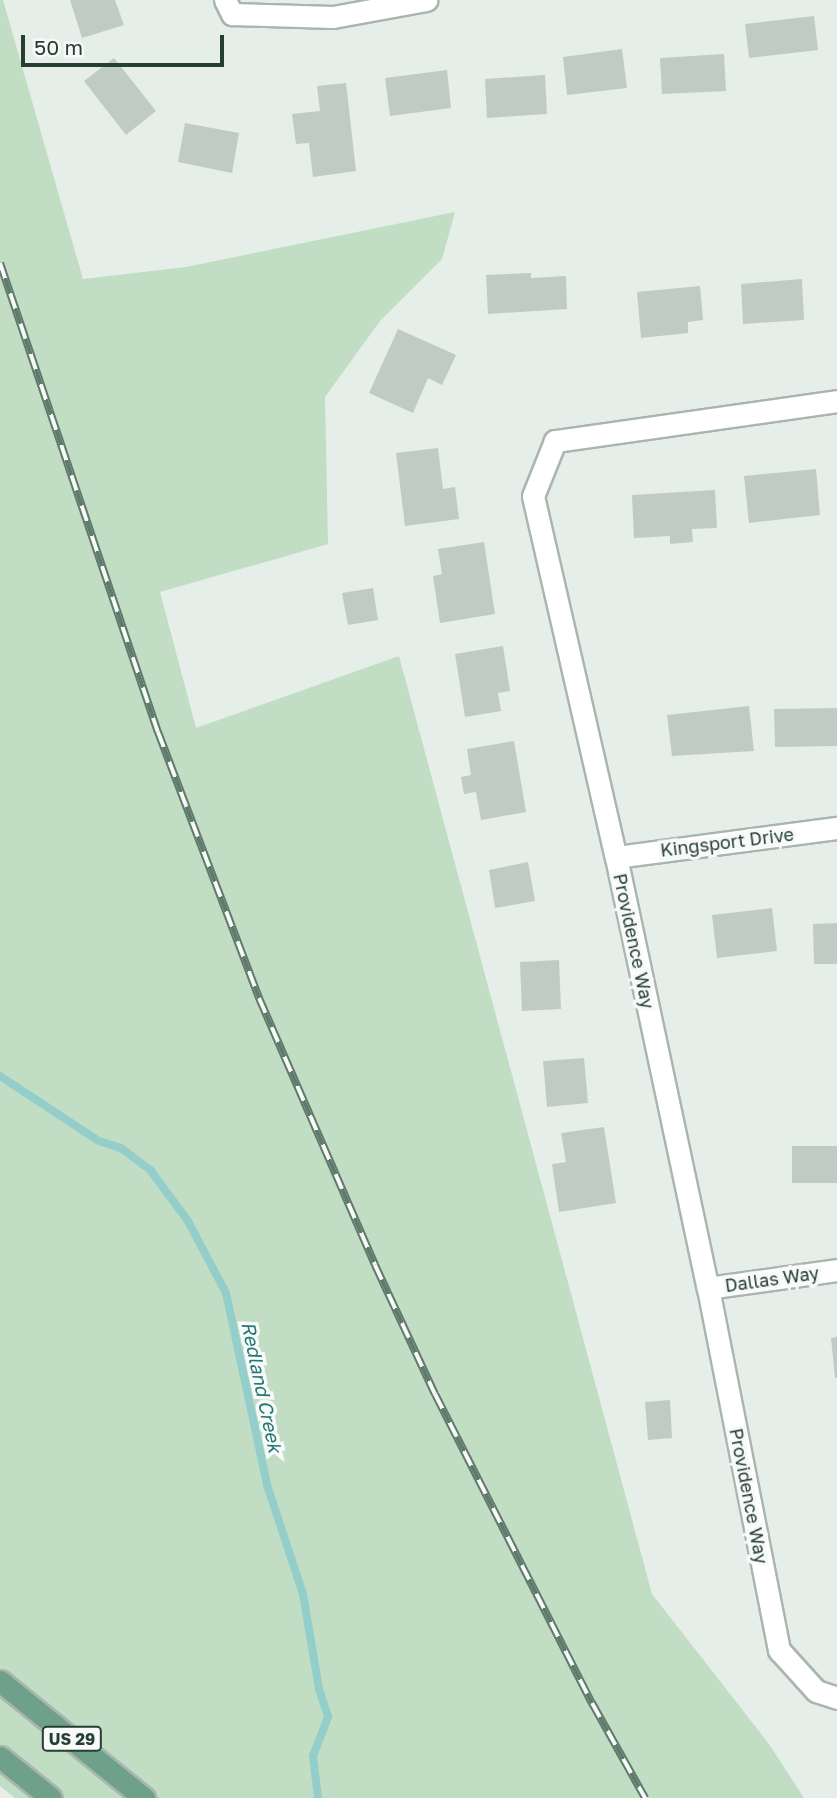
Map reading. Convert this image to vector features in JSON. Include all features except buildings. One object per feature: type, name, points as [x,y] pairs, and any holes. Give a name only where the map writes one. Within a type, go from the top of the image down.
[{"type":"main road","name":"US 29","points":[[0,1681],[144,1798]]},
{"type":"main road","points":[[0,1757],[51,1798]]},
{"type":"street","points":[[225,0],[232,14],[332,17],[426,0]]},
{"type":"street","name":"Providence Way","points":[[837,401],[555,441],[533,496],[616,857],[708,1288],[779,1650],[816,1691],[837,1698]]},
{"type":"street","name":"Kingsport Drive","points":[[616,857],[837,828]]},
{"type":"street","name":"Dallas Way","points":[[708,1288],[837,1270]]},
{"type":"green space","points":[[0,0],[3,0],[83,279],[186,267],[455,212],[442,259],[380,321],[325,397],[328,544],[160,592],[196,728],[399,656],[652,1594],[769,1744],[804,1798],[15,1798],[0,1786]]},
{"type":"waterway","name":"Redland Creek","points":[[0,1076],[99,1141],[121,1148],[151,1171],[188,1221],[226,1293],[267,1485],[303,1594],[319,1689],[328,1717],[313,1756],[318,1798]]},
{"type":"railway","points":[[0,263],[158,732],[259,998],[375,1265],[435,1394],[592,1703],[645,1798]]}]
